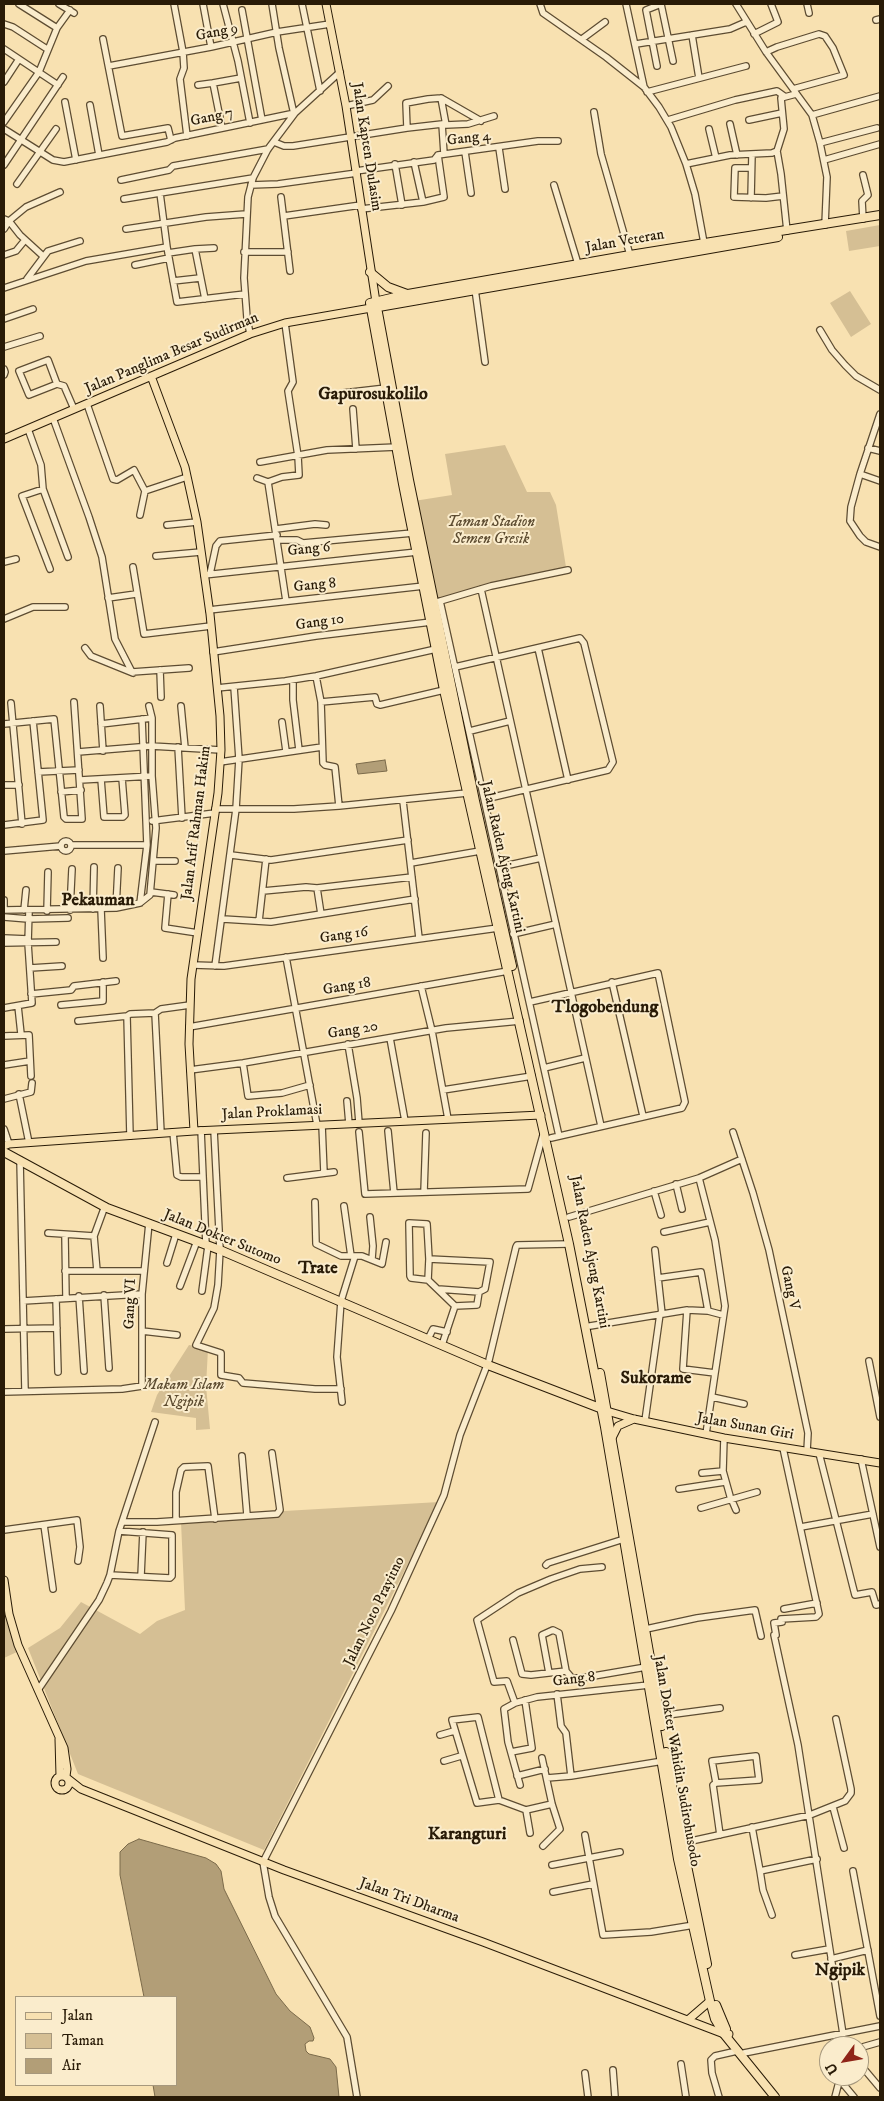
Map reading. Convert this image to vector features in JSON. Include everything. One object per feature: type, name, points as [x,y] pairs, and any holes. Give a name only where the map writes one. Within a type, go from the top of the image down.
[{"type":"highway","name":"Jalan Veteran","points":[[692,249],[704,243],[880,215]]},
{"type":"highway","name":"Jalan Veteran","points":[[374,303],[408,294],[630,255],[692,249],[880,220]]},
{"type":"highway","name":"Jalan Veteran","points":[[374,303],[475,289],[668,252]]},
{"type":"highway","points":[[370,272],[388,287],[408,294]]},
{"type":"highway","name":"Jalan Raden Ajeng Kartini","points":[[374,303],[386,388],[444,690],[467,793],[475,814]]},
{"type":"highway","name":"Jalan Raden Ajeng Kartini","points":[[374,303],[409,480],[437,602],[480,851],[545,1130],[569,1244],[590,1326],[604,1410]]},
{"type":"highway","name":"Jalan Raden Ajeng Kartini","points":[[477,825],[555,1137],[576,1267],[604,1410]]},
{"type":"highway","name":"Jalan Dokter Sutomo","points":[[4,1152],[105,1206],[220,1250],[488,1365],[604,1410]]},
{"type":"highway","name":"Jalan Dokter Wahidin Sudirohusodo","points":[[604,1410],[612,1438],[646,1629],[650,1685],[678,1859],[712,1999],[726,2034],[780,2097]]},
{"type":"highway","name":"Jalan Dokter Wahidin Sudirohusodo","points":[[604,1410],[624,1539],[660,1716],[712,1999]]},
{"type":"highway","name":"Jalan Dokter Wahidin Sudirohusodo","points":[[741,2052],[775,2097]]},
{"type":"main road","name":"Jalan Kapten Dulasim","points":[[326,4],[351,137],[374,303]]},
{"type":"main road","name":"Jalan Panglima Besar Sudirman","points":[[4,439],[253,333],[285,323],[357,310],[374,303]]},
{"type":"main road","name":"Jalan Arif Rahman Hakim","points":[[151,376],[187,477],[197,522],[201,552],[207,574],[220,716],[221,750],[215,811],[193,965],[190,1005],[190,1070],[197,1131]]},
{"type":"main road","name":"Jalan Proklamasi","points":[[6,1145],[173,1132],[541,1115]]},
{"type":"main road","name":"Jalan Sunan Giri","points":[[604,1410],[634,1419],[724,1438],[880,1463]]},
{"type":"main road","points":[[612,1438],[618,1426],[634,1419]]},
{"type":"main road","points":[[4,1580],[9,1614],[18,1645],[59,1738],[65,1777],[69,1784],[66,1789],[59,1789],[55,1785],[55,1781],[65,1777]]},
{"type":"main road","name":"Jalan Tri Dharma","points":[[65,1777],[81,1789],[174,1824],[263,1862],[726,2034]]},
{"type":"main road","name":"Jalan Tri Dharma","points":[[66,1789],[81,1789]]},
{"type":"main road","points":[[688,2020],[712,1999]]},
{"type":"street","points":[[19,4],[57,28]]},
{"type":"street","points":[[4,122],[39,72],[57,28],[72,12],[59,4]]},
{"type":"street","points":[[174,4],[183,52],[184,68],[180,78],[187,136]]},
{"type":"street","points":[[203,4],[211,48]]},
{"type":"street","points":[[223,4],[250,123]]},
{"type":"street","points":[[272,4],[276,32],[294,114]]},
{"type":"street","points":[[302,4],[320,91]]},
{"type":"street","points":[[540,4],[543,13],[582,40],[646,90],[668,120],[686,164],[695,194],[704,243]]},
{"type":"street","points":[[626,4],[646,90]]},
{"type":"street","points":[[657,66],[646,10],[661,4],[673,61]]},
{"type":"street","points":[[736,4],[766,52],[812,116],[824,160],[828,185],[825,225]]},
{"type":"street","points":[[754,34],[778,22],[770,4]]},
{"type":"street","points":[[807,4],[809,13]]},
{"type":"street","points":[[242,10],[262,120]]},
{"type":"street","points":[[582,40],[588,33],[605,22]]},
{"type":"street","points":[[636,44],[730,30],[746,22]]},
{"type":"street","points":[[4,24],[13,27],[47,49]]},
{"type":"street","name":"Gang 9","points":[[109,66],[211,48],[307,26],[330,24]]},
{"type":"street","points":[[766,52],[777,46],[819,34],[825,36],[833,48],[844,75],[781,98],[783,133],[777,151],[787,231]]},
{"type":"street","points":[[692,35],[699,78]]},
{"type":"street","points":[[103,39],[122,136],[168,128],[171,140]]},
{"type":"street","points":[[4,49],[58,85]]},
{"type":"street","points":[[4,82],[19,59]]},
{"type":"street","points":[[646,90],[746,66]]},
{"type":"street","points":[[253,333],[246,318],[244,252],[246,214],[252,182],[268,149],[294,114],[340,72]]},
{"type":"street","points":[[4,165],[63,77]]},
{"type":"street","points":[[198,85],[241,78]]},
{"type":"street","points":[[213,83],[222,128]]},
{"type":"street","points":[[346,106],[373,100],[388,86]]},
{"type":"street","points":[[668,120],[736,100],[777,91],[784,96]]},
{"type":"street","points":[[812,116],[880,96]]},
{"type":"street","points":[[407,128],[406,103],[441,98],[481,121]]},
{"type":"street","points":[[284,216],[361,207],[402,205],[444,197],[441,155],[444,125],[441,98]]},
{"type":"street","points":[[65,102],[75,160]]},
{"type":"street","points":[[90,105],[99,155]]},
{"type":"street","points":[[594,112],[601,154],[630,255]]},
{"type":"street","points":[[749,120],[782,113]]},
{"type":"street","name":"Gang 7","points":[[40,152],[53,160],[64,162],[294,114]]},
{"type":"street","points":[[274,142],[284,146],[293,146],[407,128],[481,121],[494,116]]},
{"type":"street","points":[[730,124],[737,155]]},
{"type":"street","points":[[820,143],[877,128]]},
{"type":"street","points":[[4,129],[40,152]]},
{"type":"street","points":[[17,184],[56,129]]},
{"type":"street","points":[[708,129],[716,158]]},
{"type":"street","name":"Gang 4","points":[[124,199],[252,182],[278,184],[395,164],[434,160],[441,155],[538,141],[558,141]]},
{"type":"street","points":[[824,160],[880,144]]},
{"type":"street","points":[[499,148],[505,189]]},
{"type":"street","points":[[121,180],[169,170],[173,166],[268,149]]},
{"type":"street","points":[[686,164],[716,158],[777,151]]},
{"type":"street","points":[[465,152],[471,192]]},
{"type":"street","points":[[751,198],[752,154]]},
{"type":"street","points":[[414,162],[423,202]]},
{"type":"street","points":[[395,164],[402,205]]},
{"type":"street","points":[[751,168],[735,168],[733,194],[736,198],[783,196]]},
{"type":"street","points":[[863,218],[862,201],[868,195],[864,175]]},
{"type":"street","points":[[554,185],[578,264]]},
{"type":"street","points":[[4,229],[6,220],[32,204],[60,192]]},
{"type":"street","points":[[160,193],[168,253],[178,302],[245,294]]},
{"type":"street","points":[[281,197],[290,271]]},
{"type":"street","points":[[126,229],[206,217],[246,214]]},
{"type":"street","points":[[6,220],[43,256]]},
{"type":"street","points":[[4,255],[16,251],[25,240]]},
{"type":"street","points":[[27,279],[48,251],[80,241]]},
{"type":"street","points":[[4,288],[27,279],[40,278],[86,261],[214,248]]},
{"type":"street","points":[[195,249],[204,299]]},
{"type":"street","points":[[244,252],[288,252]]},
{"type":"street","points":[[135,265],[168,253]]},
{"type":"street","points":[[173,281],[200,278]]},
{"type":"street","points":[[475,289],[485,362]]},
{"type":"street","points":[[4,319],[33,309]]},
{"type":"street","points":[[257,478],[268,482],[282,477],[299,476],[298,456],[288,391],[293,382],[285,323]]},
{"type":"street","points":[[820,330],[837,357],[856,376],[880,390]]},
{"type":"street","points":[[4,347],[40,336]]},
{"type":"street","points":[[57,384],[48,360],[19,371],[29,395],[57,384],[64,386],[74,409]]},
{"type":"street","points":[[4,369],[4,375]]},
{"type":"street","points":[[343,393],[386,388]]},
{"type":"street","points":[[87,404],[113,479],[117,480],[134,470],[145,491],[140,515]]},
{"type":"street","points":[[353,409],[356,449]]},
{"type":"street","points":[[880,414],[860,474],[851,507],[850,521],[866,542],[880,547]]},
{"type":"street","points":[[53,418],[89,517],[102,560],[115,639],[133,673]]},
{"type":"street","points":[[28,429],[41,465],[43,489],[68,557]]},
{"type":"street","points":[[260,462],[327,450],[397,447]]},
{"type":"street","points":[[868,448],[880,451]]},
{"type":"street","points":[[860,474],[880,481]]},
{"type":"street","points":[[145,491],[187,477]]},
{"type":"street","points":[[268,482],[286,601]]},
{"type":"street","points":[[43,489],[22,496],[50,569]]},
{"type":"street","points":[[166,525],[197,522]]},
{"type":"street","points":[[207,574],[216,546],[220,541],[277,535],[315,524],[326,525]]},
{"type":"street","points":[[277,535],[303,543],[413,533]]},
{"type":"street","points":[[156,556],[201,552]]},
{"type":"street","name":"Gang 6","points":[[207,574],[417,552]]},
{"type":"street","points":[[4,562],[16,559]]},
{"type":"street","points":[[132,567],[144,634],[211,626]]},
{"type":"street","points":[[530,1002],[656,972],[660,975],[685,1102],[682,1108],[555,1137],[544,1068],[513,934],[486,799],[456,667],[437,602],[481,589],[568,570]]},
{"type":"street","name":"Gang 8","points":[[209,610],[424,586]]},
{"type":"street","points":[[481,589],[601,1126]]},
{"type":"street","points":[[108,598],[136,594]]},
{"type":"street","points":[[4,617],[33,607],[65,607]]},
{"type":"street","name":"Gang 10","points":[[213,652],[316,636],[431,622]]},
{"type":"street","points":[[456,667],[577,638],[583,640],[613,762],[608,770],[486,799]]},
{"type":"street","points":[[85,648],[91,656],[133,673],[189,668]]},
{"type":"street","points":[[538,648],[568,780]]},
{"type":"street","points":[[217,688],[316,676],[436,649]]},
{"type":"street","points":[[160,670],[161,697]]},
{"type":"street","points":[[316,676],[321,702],[323,764],[335,767],[339,806]]},
{"type":"street","points":[[293,680],[293,700],[299,750]]},
{"type":"street","points":[[216,966],[236,809],[239,760],[234,687]]},
{"type":"street","points":[[321,702],[375,697],[377,704],[380,705],[444,690]]},
{"type":"street","points":[[4,724],[55,720],[60,792],[65,818],[82,819],[74,702]]},
{"type":"street","points":[[12,703],[22,824]]},
{"type":"street","points":[[100,706],[103,751]]},
{"type":"street","points":[[4,900],[4,910],[47,911],[116,908],[140,903],[148,898],[151,892],[156,835],[152,776],[152,718],[149,706]]},
{"type":"street","points":[[181,706],[182,818]]},
{"type":"street","points":[[101,724],[152,718]]},
{"type":"street","points":[[140,903],[147,848],[142,719]]},
{"type":"street","points":[[4,825],[43,820],[33,721]]},
{"type":"street","points":[[470,731],[510,721]]},
{"type":"street","points":[[282,722],[286,752]]},
{"type":"street","points":[[78,752],[151,746],[221,750]]},
{"type":"street","points":[[220,762],[322,747]]},
{"type":"street","points":[[38,772],[79,770]]},
{"type":"street","points":[[80,780],[152,776]]},
{"type":"street","points":[[101,779],[105,817],[123,817],[125,816],[122,778]]},
{"type":"street","points":[[4,785],[19,785]]},
{"type":"street","points":[[60,792],[81,790]]},
{"type":"street","points":[[147,821],[182,818],[236,809],[294,809],[339,806],[467,793]]},
{"type":"street","points":[[403,801],[419,938]]},
{"type":"street","points":[[147,836],[156,835]]},
{"type":"street","points":[[231,855],[266,860],[408,840]]},
{"type":"street","points":[[4,851],[61,846],[63,842],[67,841],[71,845],[147,848],[154,851]]},
{"type":"street","points":[[411,863],[480,851]]},
{"type":"street","points":[[500,867],[541,858]]},
{"type":"street","points":[[259,921],[266,860]]},
{"type":"street","points":[[154,862],[175,861]]},
{"type":"street","points":[[93,909],[94,867]]},
{"type":"street","points":[[116,908],[118,868]]},
{"type":"street","points":[[70,910],[72,869]]},
{"type":"street","points":[[47,911],[48,872]]},
{"type":"street","points":[[263,891],[306,887],[317,888],[412,876]]},
{"type":"street","points":[[317,888],[322,914]]},
{"type":"street","points":[[4,1008],[31,1004],[26,890]]},
{"type":"street","points":[[151,892],[171,894],[165,928],[198,933]]},
{"type":"street","points":[[223,919],[271,922],[415,899]]},
{"type":"street","points":[[101,909],[103,958]]},
{"type":"street","points":[[4,917],[28,919],[68,918]]},
{"type":"street","points":[[513,934],[556,924]]},
{"type":"street","name":"Gang 16","points":[[193,965],[216,966],[498,928]]},
{"type":"street","points":[[4,938],[56,942]]},
{"type":"street","points":[[4,943],[28,941]]},
{"type":"street","points":[[286,957],[294,1009],[320,1125],[324,1173]]},
{"type":"street","points":[[30,968],[62,966]]},
{"type":"street","name":"Gang 18","points":[[190,1027],[508,971]]},
{"type":"street","points":[[31,994],[71,990],[74,986],[116,980]]},
{"type":"street","points":[[61,1005],[103,1001],[103,982]]},
{"type":"street","points":[[612,982],[643,1116]]},
{"type":"street","points":[[421,986],[432,1030],[448,1119]]},
{"type":"street","points":[[78,1021],[155,1013],[161,1009],[190,1005]]},
{"type":"street","points":[[18,1006],[21,1034]]},
{"type":"street","points":[[155,1013],[160,1133]]},
{"type":"street","points":[[128,1015],[130,1136]]},
{"type":"street","name":"Gang 20","points":[[190,1070],[243,1063],[432,1030],[520,1021]]},
{"type":"street","points":[[4,1036],[29,1035],[32,1079],[32,1092],[4,1099]]},
{"type":"street","points":[[390,1038],[405,1121]]},
{"type":"street","points":[[348,1044],[357,1098],[358,1123]]},
{"type":"street","points":[[544,1068],[585,1058]]},
{"type":"street","points":[[4,1065],[30,1061]]},
{"type":"street","points":[[243,1063],[247,1094],[249,1096],[282,1093],[310,1084]]},
{"type":"street","points":[[443,1090],[532,1076]]},
{"type":"street","points":[[19,1094],[29,1143]]},
{"type":"street","points":[[347,1101],[349,1124]]},
{"type":"street","points":[[4,1129],[6,1145]]},
{"type":"street","points":[[214,1130],[220,1250],[217,1297],[214,1308],[196,1344],[222,1354],[221,1375],[239,1378],[243,1383],[249,1385],[340,1389]]},
{"type":"street","points":[[359,1132],[365,1194],[528,1189],[545,1130]]},
{"type":"street","points":[[197,1131],[203,1177],[207,1245],[202,1291]]},
{"type":"street","points":[[388,1131],[394,1193]]},
{"type":"street","points":[[173,1132],[177,1175],[181,1177],[203,1177]]},
{"type":"street","points":[[424,1192],[426,1132]]},
{"type":"street","name":"Gang V","points":[[733,1132],[769,1250],[808,1433],[807,1451]]},
{"type":"street","points":[[569,1217],[698,1178],[742,1159]]},
{"type":"street","points":[[4,1392],[25,1391],[20,1160]]},
{"type":"street","points":[[287,1178],[334,1172]]},
{"type":"street","points":[[698,1178],[710,1222],[725,1306],[706,1434]]},
{"type":"street","points":[[676,1184],[682,1209]]},
{"type":"street","points":[[654,1191],[661,1216]]},
{"type":"street","points":[[314,1202],[316,1244],[341,1256],[372,1259],[382,1264],[386,1242]]},
{"type":"street","points":[[97,1272],[94,1236],[105,1206]]},
{"type":"street","points":[[342,1402],[337,1357],[341,1301],[353,1256],[344,1206]]},
{"type":"street","points":[[370,1217],[373,1246],[372,1259]]},
{"type":"street","points":[[664,1232],[710,1222]]},
{"type":"street","name":"Gang VI","points":[[25,1391],[122,1389],[142,1386],[142,1294],[149,1223]]},
{"type":"street","points":[[428,1280],[427,1224],[409,1223],[411,1278],[428,1280],[455,1306],[477,1305],[479,1292]]},
{"type":"street","points":[[48,1233],[65,1236],[94,1236]]},
{"type":"street","points":[[166,1263],[176,1234]]},
{"type":"street","points":[[65,1236],[66,1298]]},
{"type":"street","points":[[180,1286],[197,1241]]},
{"type":"street","points":[[488,1365],[517,1246],[569,1244]]},
{"type":"street","points":[[645,1421],[661,1314],[655,1250]]},
{"type":"street","points":[[429,1259],[490,1262],[484,1289],[479,1292],[438,1289]]},
{"type":"street","points":[[65,1271],[144,1271]]},
{"type":"street","points":[[658,1278],[702,1272],[708,1311]]},
{"type":"street","points":[[23,1301],[79,1296],[142,1294]]},
{"type":"street","points":[[104,1295],[109,1368]]},
{"type":"street","points":[[79,1296],[84,1371]]},
{"type":"street","points":[[56,1299],[58,1372]]},
{"type":"street","points":[[442,1345],[455,1306]]},
{"type":"street","points":[[590,1326],[687,1310],[708,1311],[723,1315]]},
{"type":"street","points":[[687,1310],[683,1369],[715,1373]]},
{"type":"street","points":[[4,1329],[57,1328]]},
{"type":"street","points":[[428,1339],[433,1329],[447,1332]]},
{"type":"street","points":[[142,1331],[177,1335]]},
{"type":"street","points":[[868,1361],[877,1384],[880,1417]]},
{"type":"street","name":"Jalan Noto Prayitno","points":[[263,1862],[391,1610],[444,1496],[460,1435],[488,1365]]},
{"type":"street","points":[[712,1397],[744,1404]]},
{"type":"street","points":[[38,1690],[99,1600],[110,1575],[119,1531],[155,1422]]},
{"type":"street","points":[[724,1438],[723,1471],[725,1482],[736,1510]]},
{"type":"street","points":[[783,1448],[819,1614],[817,1617],[781,1619],[782,1622],[774,1623],[776,1635],[774,1635],[798,1745],[843,2034]]},
{"type":"street","points":[[122,1522],[272,1515],[280,1511],[272,1453]]},
{"type":"street","points":[[819,1453],[855,1596],[872,1592],[876,1605],[880,1604]]},
{"type":"street","points":[[242,1456],[247,1515]]},
{"type":"street","points":[[861,1459],[880,1547]]},
{"type":"street","points":[[176,1520],[176,1492],[181,1470],[184,1468],[208,1466],[216,1519]]},
{"type":"street","points":[[702,1473],[723,1471]]},
{"type":"street","points":[[679,1489],[725,1482]]},
{"type":"street","points":[[701,1508],[757,1492]]},
{"type":"street","points":[[801,1527],[872,1512],[880,1508]]},
{"type":"street","points":[[4,1530],[77,1520],[80,1547],[78,1561]]},
{"type":"street","points":[[44,1525],[52,1589]]},
{"type":"street","points":[[110,1575],[170,1578],[172,1576],[173,1535],[119,1531]]},
{"type":"street","points":[[141,1576],[143,1532]]},
{"type":"street","points":[[546,1565],[624,1539]]},
{"type":"street","points":[[515,1703],[507,1681],[494,1682],[477,1620],[518,1593],[580,1569],[602,1567]]},
{"type":"street","points":[[784,1609],[817,1604]]},
{"type":"street","points":[[646,1629],[697,1618],[756,1610],[761,1636]]},
{"type":"street","points":[[548,1673],[542,1635],[553,1630],[559,1633],[566,1671],[572,1678],[649,1667]]},
{"type":"street","points":[[513,1640],[522,1674],[531,1675],[566,1671]]},
{"type":"street","name":"Gang 8","points":[[511,1752],[504,1709],[515,1703],[557,1694],[650,1685]]},
{"type":"street","points":[[557,1694],[561,1726],[566,1732],[570,1776]]},
{"type":"street","points":[[520,1785],[511,1752],[532,1748],[524,1700]]},
{"type":"street","points":[[660,1716],[720,1708]]},
{"type":"street","points":[[499,1800],[478,1717],[452,1720],[461,1756],[477,1804],[499,1800],[526,1810],[552,1804]]},
{"type":"street","points":[[682,1843],[810,1815],[845,1801],[851,1793],[851,1789],[836,1719]]},
{"type":"street","points":[[440,1735],[454,1731]]},
{"type":"street","points":[[444,1761],[461,1756]]},
{"type":"street","points":[[716,1783],[759,1780],[756,1756],[712,1760],[716,1783],[713,1785],[720,1835]]},
{"type":"street","points":[[542,1758],[560,1830],[543,1846]]},
{"type":"street","points":[[547,1778],[570,1776],[663,1760]]},
{"type":"street","points":[[517,1776],[545,1769]]},
{"type":"street","points":[[833,1807],[844,1848]]},
{"type":"street","points":[[526,1810],[530,1833]]},
{"type":"street","points":[[752,1827],[763,1890],[772,1915]]},
{"type":"street","points":[[584,1835],[603,1935],[651,1932],[694,1925]]},
{"type":"street","points":[[552,1865],[620,1852]]},
{"type":"street","points":[[760,1871],[817,1859]]},
{"type":"street","points":[[263,1862],[269,1897],[275,1916],[347,2037],[357,2097]]},
{"type":"street","points":[[853,1871],[880,2016]]},
{"type":"street","points":[[553,1892],[593,1884]]},
{"type":"street","points":[[795,1955],[829,1949]]},
{"type":"street","points":[[831,1959],[868,1950]]},
{"type":"street","points":[[719,2097],[712,2073],[711,2060],[715,2056],[880,2026]]},
{"type":"street","points":[[681,2064],[686,2097]]},
{"type":"street","points":[[613,2070],[615,2097]]},
{"type":"street","points":[[585,2073],[588,2097]]},
{"type":"street","points":[[869,2075],[880,2088]]},
{"type":"street","points":[[846,2086],[854,2097]]},
{"type":"green space","points":[[880,225],[880,246],[849,251],[846,231]]},
{"type":"green space","points":[[850,291],[871,324],[851,337],[830,303]]},
{"type":"green space","name":"Taman Stadion Semen Gresik","points":[[505,445],[527,492],[550,492],[556,505],[566,567],[434,601],[414,501],[452,495],[445,454]]},
{"type":"green space","name":"Makam Islam Ngipik","points":[[189,1345],[208,1349],[206,1386],[210,1429],[196,1430],[196,1418],[151,1412],[157,1395]]},
{"type":"green space","points":[[439,1502],[264,1850],[78,1774],[28,1648],[60,1628],[81,1602],[140,1634],[157,1621],[185,1610],[181,1522],[250,1513]]},
{"type":"green space","points":[[4,1591],[19,1651],[4,1658]]},
{"type":"water","points":[[385,760],[387,771],[358,774],[356,764]]},
{"type":"water","points":[[139,1839],[206,1858],[216,1864],[221,1871],[224,1889],[276,1994],[290,2011],[310,2027],[314,2038],[313,2041],[305,2044],[306,2051],[309,2054],[330,2059],[336,2067],[339,2097],[155,2097],[153,2086],[178,2086],[178,1996],[144,1996],[120,1875],[120,1852],[128,1844]]},
{"type":"district","name":"Gapurosukolilo","points":[[373,395]]},
{"type":"district","name":"Pekauman","points":[[98,901]]},
{"type":"district","name":"Tlogobendung","points":[[605,1008]]},
{"type":"district","name":"Trate","points":[[318,1269]]},
{"type":"district","name":"Sukorame","points":[[656,1379]]},
{"type":"district","name":"Karangturi","points":[[467,1835]]},
{"type":"district","name":"Ngipik","points":[[840,1971]]}]
